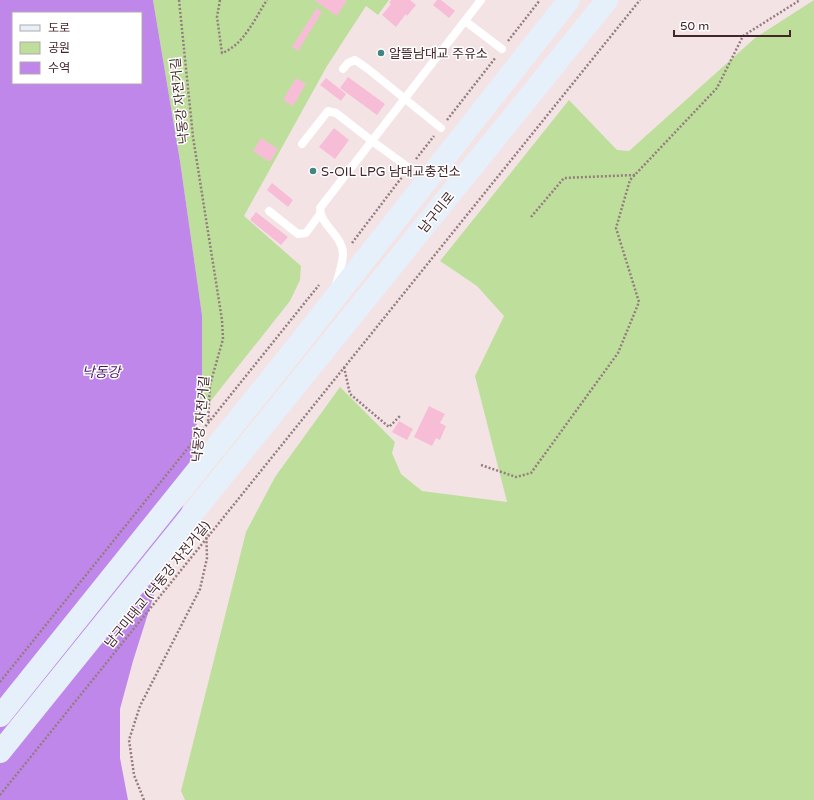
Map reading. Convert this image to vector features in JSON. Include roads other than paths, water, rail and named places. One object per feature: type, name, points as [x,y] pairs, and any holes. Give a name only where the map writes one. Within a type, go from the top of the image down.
[{"type":"street","name":"남구미로","points":[[0,716],[298,346],[569,0]]},
{"type":"street","name":"남구미로","points":[[0,752],[608,0]]},
{"type":"lane","points":[[270,211],[298,234],[306,233],[320,214],[320,208],[481,0]]},
{"type":"lane","points":[[465,21],[502,49]]},
{"type":"lane","points":[[343,69],[348,62],[356,60],[441,128]]},
{"type":"lane","points":[[302,144],[328,111],[336,113],[409,168]]},
{"type":"lane","points":[[320,214],[337,237],[343,255],[330,304]]},
{"type":"water","name":"낙동강","points":[[0,0],[153,0],[180,161],[202,315],[202,386],[187,494],[133,661],[120,709],[120,758],[128,800],[0,800]]},
{"type":"place","name":"알뜰남대교 주유소","points":[[381,53]]},
{"type":"place","name":"S-OIL LPG 남대교충전소","points":[[313,171]]}]
